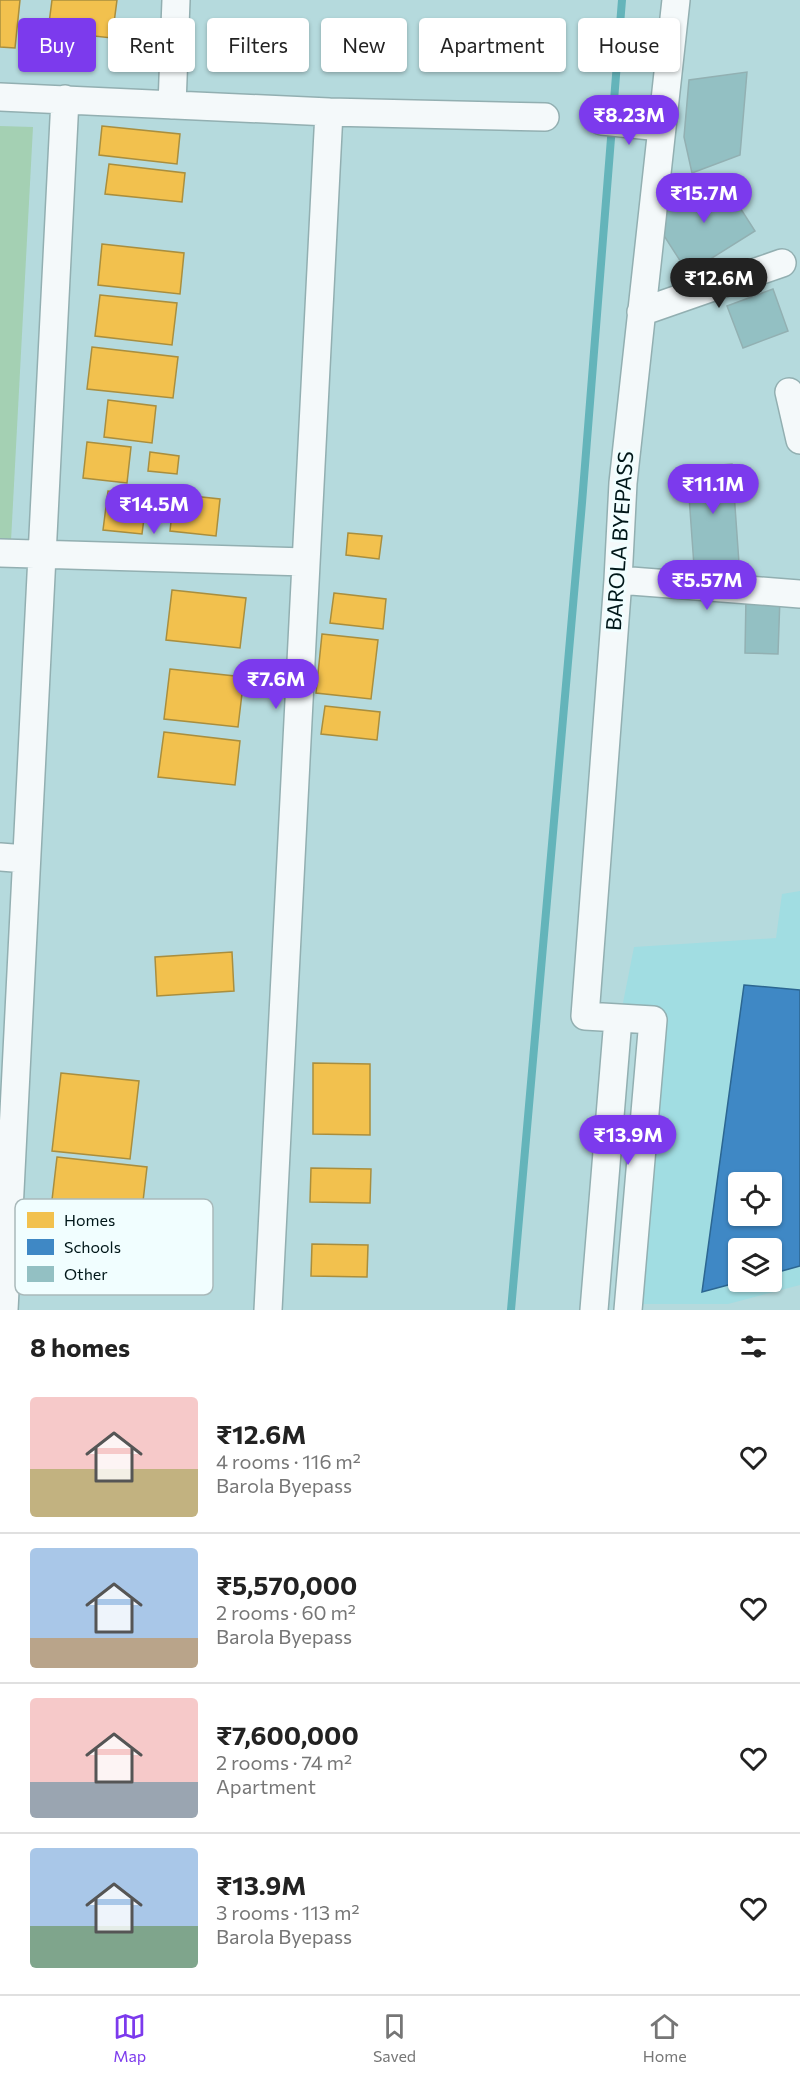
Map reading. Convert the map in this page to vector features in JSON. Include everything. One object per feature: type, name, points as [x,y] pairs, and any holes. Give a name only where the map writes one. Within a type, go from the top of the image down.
[{"type":"street","points":[[172,105],[176,0]]},
{"type":"street","name":"BAROLA BYEPASS","points":[[628,1310],[653,1020],[585,1016],[618,580],[623,483],[676,0]]},
{"type":"street","points":[[0,97],[329,112],[545,117]]},
{"type":"street","points":[[4,1310],[13,858],[42,554],[65,99]]},
{"type":"street","points":[[268,1310],[329,112]]},
{"type":"street","points":[[602,121],[661,127]]},
{"type":"street","points":[[641,312],[782,263]]},
{"type":"street","points":[[789,392],[800,440]]},
{"type":"street","points":[[0,553],[306,562]]},
{"type":"street","points":[[618,580],[800,594]]},
{"type":"street","points":[[594,1310],[618,1019]]},
{"type":"shaded area","points":[[800,891],[800,1285],[782,1290],[782,1238],[728,1238],[728,1292],[773,1292],[728,1304],[639,1304],[658,1009],[622,1008],[634,947],[776,938],[782,894]]},
{"type":"green space","points":[[0,126],[33,127],[11,541],[0,540]]},
{"type":"building: Homes","points":[[0,0],[20,0],[15,48],[0,47]]},
{"type":"building: Homes","points":[[52,0],[117,0],[115,18],[108,18],[108,38],[96,36],[96,18],[50,18]]},
{"type":"building: Homes","points":[[102,126],[180,134],[177,164],[99,155]]},
{"type":"building: Homes","points":[[109,164],[185,173],[182,202],[105,194]]},
{"type":"building: Homes","points":[[102,244],[184,253],[180,294],[98,285]]},
{"type":"building: Homes","points":[[100,295],[177,303],[172,345],[95,336]]},
{"type":"building: Homes","points":[[92,347],[178,357],[173,398],[87,389]]},
{"type":"building: Homes","points":[[108,400],[156,406],[152,443],[104,437]]},
{"type":"building: Homes","points":[[87,442],[131,447],[127,483],[83,478]]},
{"type":"building: Homes","points":[[150,452],[179,456],[177,474],[148,471]]},
{"type":"building: Homes","points":[[108,491],[147,495],[142,534],[103,530]]},
{"type":"building: Homes","points":[[174,494],[220,499],[216,536],[170,531]]},
{"type":"building: Homes","points":[[348,533],[382,536],[379,559],[346,555]]},
{"type":"building: Homes","points":[[172,590],[246,598],[240,648],[166,640]]},
{"type":"building: Homes","points":[[334,593],[386,599],[383,629],[330,623]]},
{"type":"building: Homes","points":[[322,634],[378,640],[371,699],[316,693]]},
{"type":"building: Homes","points":[[170,669],[244,677],[238,727],[164,719]]},
{"type":"building: Homes","points":[[325,706],[380,712],[377,740],[321,734]]},
{"type":"building: Homes","points":[[164,732],[240,741],[235,785],[158,777]]},
{"type":"building: Homes","points":[[232,952],[234,991],[157,996],[155,957]]},
{"type":"building: Homes","points":[[313,1063],[370,1064],[370,1135],[313,1134]]},
{"type":"building: Homes","points":[[61,1073],[139,1081],[130,1159],[52,1151]]},
{"type":"building: Homes","points":[[57,1157],[147,1167],[143,1199],[52,1199]]},
{"type":"building: Homes","points":[[311,1168],[371,1169],[370,1203],[310,1202]]},
{"type":"building: Homes","points":[[312,1244],[368,1245],[367,1277],[311,1276]]},
{"type":"building: Schools","points":[[744,985],[800,990],[800,1266],[782,1271],[782,1238],[728,1238],[728,1285],[702,1292]]},
{"type":"building: Other","points":[[747,72],[740,155],[692,173],[684,137],[689,80]]},
{"type":"building: Other","points":[[719,175],[755,231],[688,273],[652,217]]},
{"type":"building: Other","points":[[773,289],[788,331],[743,348],[727,306]]},
{"type":"building: Other","points":[[732,464],[739,563],[694,566],[687,468]]},
{"type":"building: Other","points":[[746,597],[780,597],[778,654],[745,653]]},
{"type":"waterway","points":[[511,1310],[582,503],[622,0]]}]
